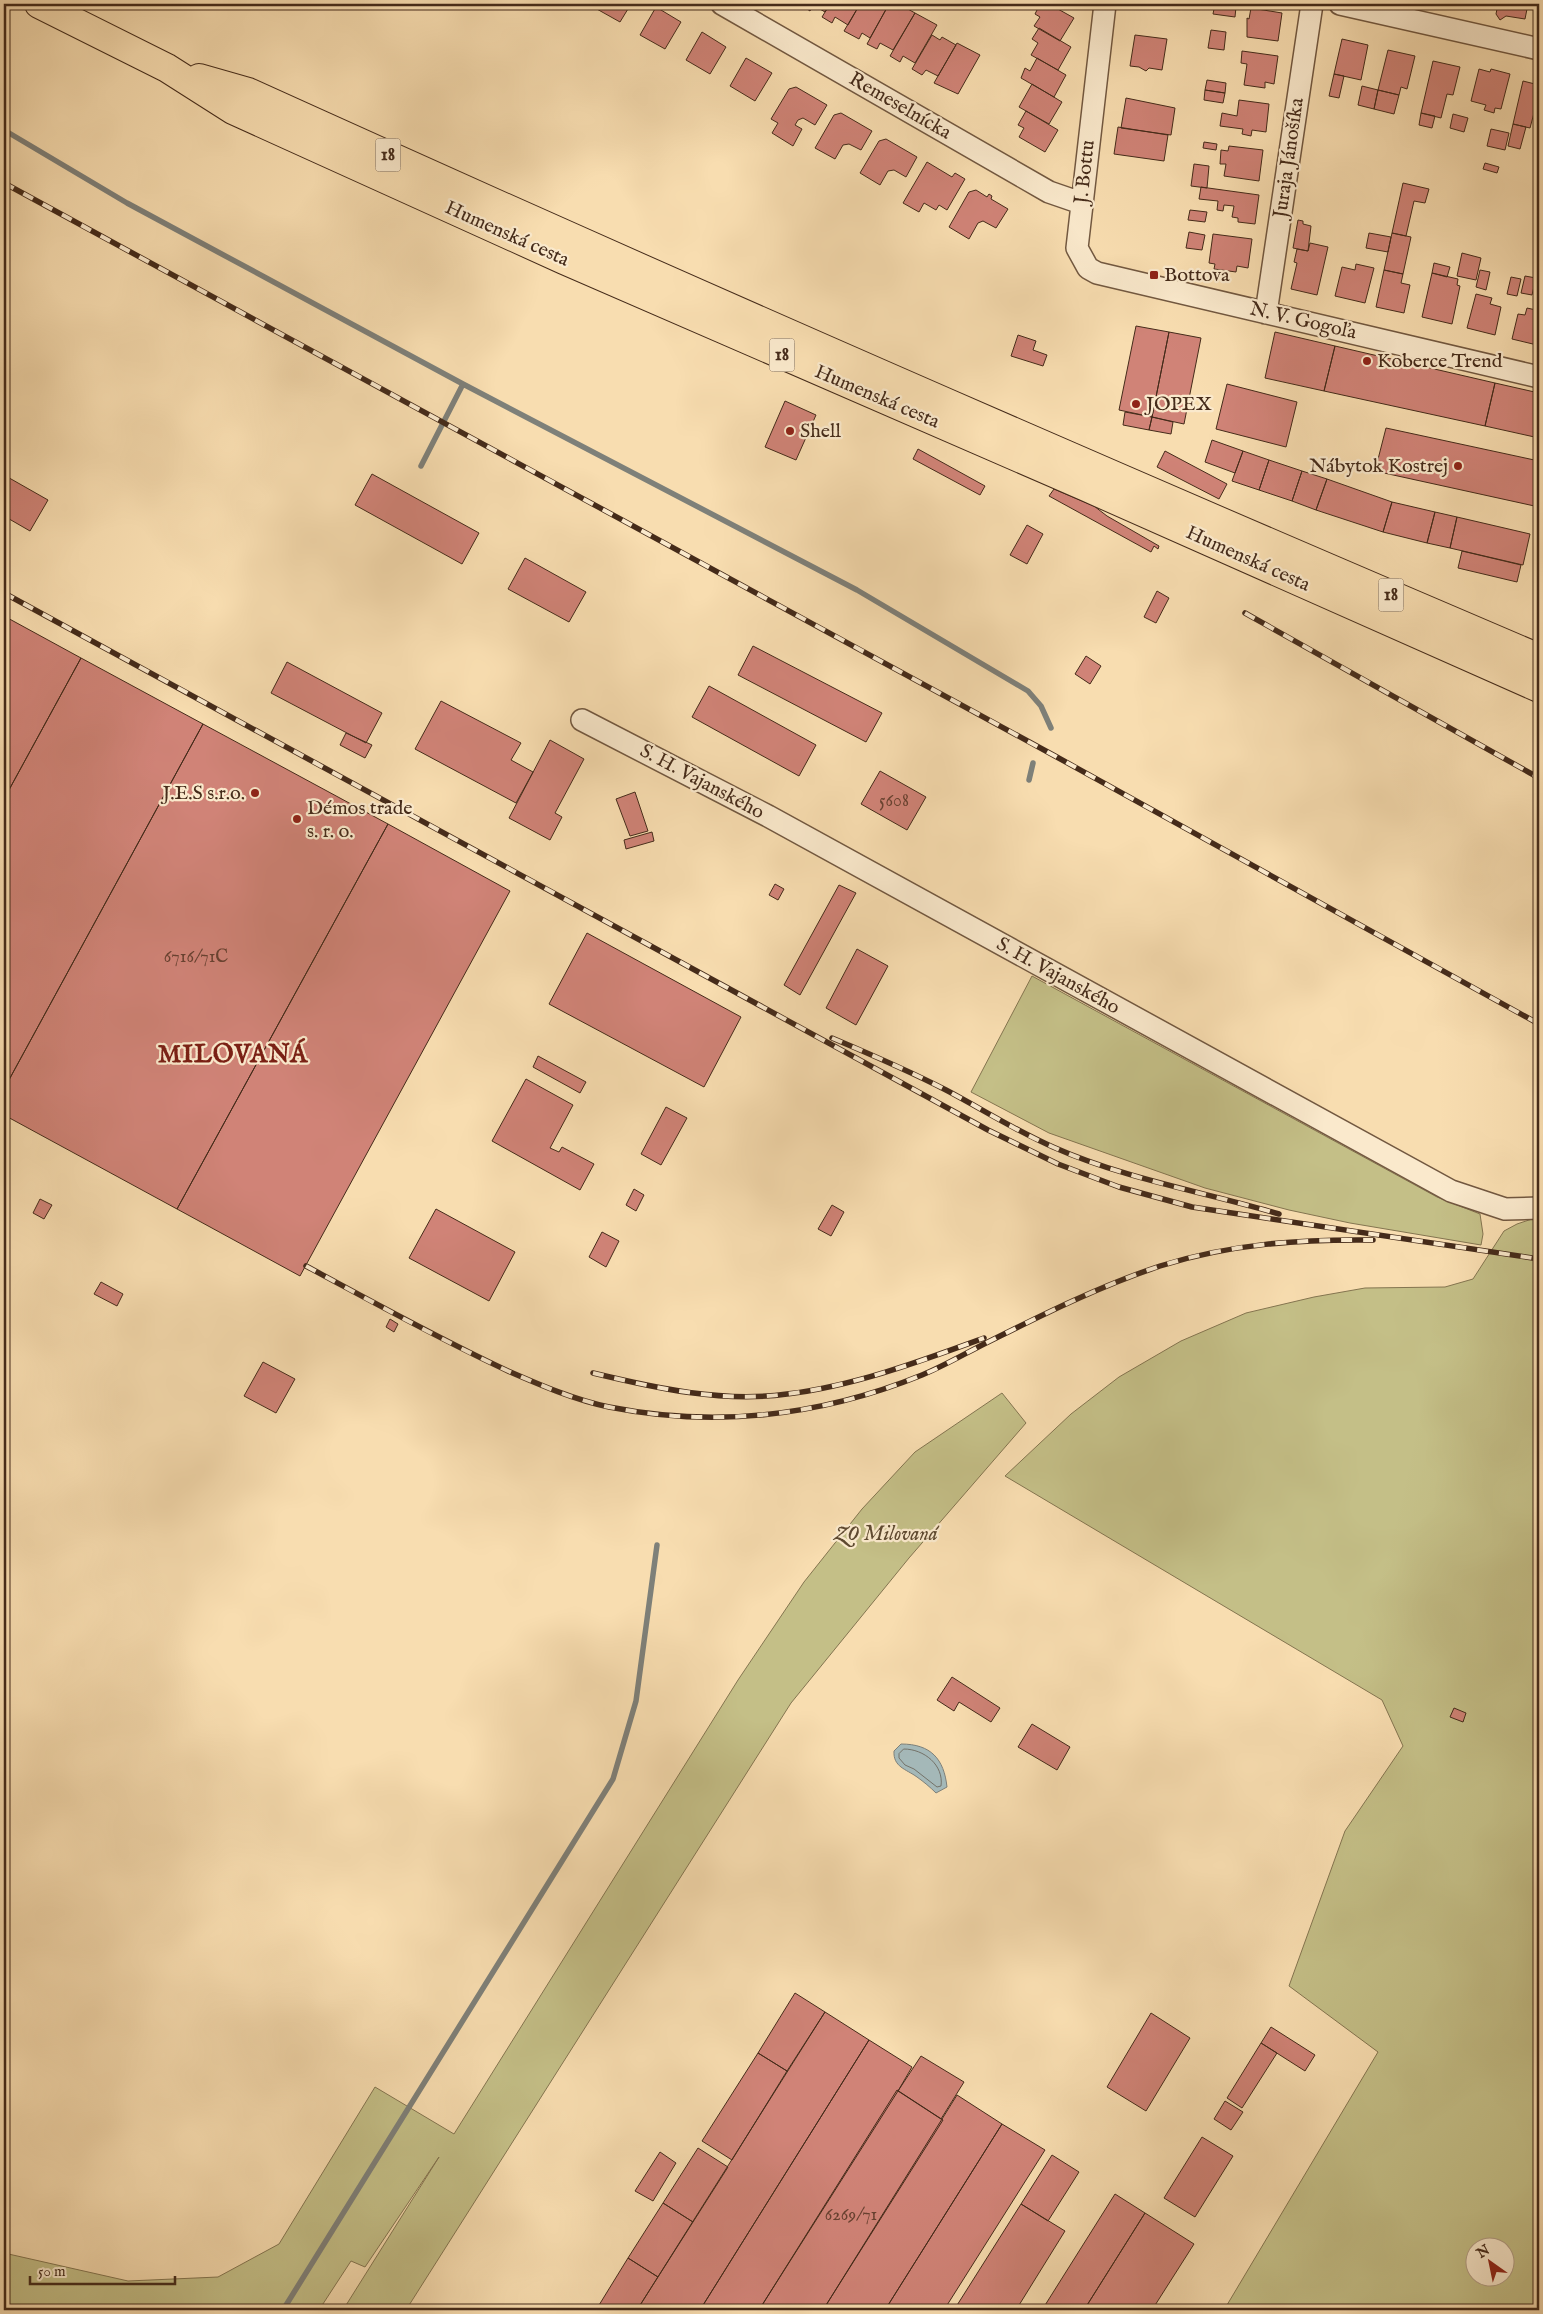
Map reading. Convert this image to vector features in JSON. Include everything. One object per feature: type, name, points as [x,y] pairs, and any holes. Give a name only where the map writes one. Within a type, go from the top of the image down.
[{"type":"main road","name":"Humenská cesta","points":[[39,4],[167,68],[233,110],[564,260],[1086,487],[1539,688]]},
{"type":"main road","name":"Humenská cesta","points":[[167,68],[248,92],[752,319],[1101,471],[1539,658]]},
{"type":"street","name":"Remeselnícka","points":[[722,4],[1049,192],[1081,203]]},
{"type":"street","name":"J. Bottu","points":[[1105,4],[1077,248],[1088,268],[1097,274],[1155,287]]},
{"type":"street","name":"Juraja Jánošíka","points":[[1266,313],[1312,4]]},
{"type":"street","points":[[1340,4],[1539,48]]},
{"type":"street","name":"N. V. Gogoľa","points":[[1155,287],[1539,376]]},
{"type":"street","name":"S. H. Vajanského","points":[[582,720],[768,816],[1451,1191],[1505,1209],[1539,1208]]},
{"type":"green space","points":[[1032,976],[1437,1197],[1480,1214],[1483,1234],[1481,1245],[1350,1223],[1289,1210],[1205,1188],[1049,1133],[971,1092]]},
{"type":"green space","points":[[1532,1219],[1539,1220],[1539,2310],[1224,2310],[1378,2052],[1289,1986],[1345,1831],[1403,1746],[1382,1700],[1005,1476],[1071,1414],[1119,1377],[1181,1341],[1246,1313],[1314,1297],[1365,1288],[1445,1287],[1473,1279],[1504,1231]]},
{"type":"green space","name":"ZO Milovaná","points":[[1002,1393],[1026,1423],[909,1558],[791,1703],[406,2310],[343,2310],[439,2157],[365,2267],[351,2261],[319,2310],[4,2310],[4,2253],[128,2281],[218,2277],[279,2244],[375,2087],[454,2134],[738,1680],[804,1582],[862,1509],[915,1452]]},
{"type":"water","points":[[901,1744],[920,1747],[934,1755],[943,1768],[947,1787],[936,1793],[913,1774],[901,1767],[896,1761],[894,1751]]},
{"type":"building","points":[[598,4],[631,4],[620,22],[595,8]]},
{"type":"building","points":[[800,4],[830,4],[825,12],[813,5],[810,11]]},
{"type":"building","points":[[830,4],[860,4],[848,25],[835,17],[832,23],[822,17]]},
{"type":"building","points":[[860,4],[889,4],[870,38],[862,33],[859,39],[844,31]]},
{"type":"building","points":[[889,4],[899,4],[915,13],[893,50],[880,43],[877,49],[867,44]]},
{"type":"building","points":[[1040,4],[1049,4],[1074,18],[1060,41],[1034,26],[1040,17],[1035,14]]},
{"type":"building","points":[[1215,4],[1236,7],[1235,17],[1213,14]]},
{"type":"building","points":[[1498,4],[1528,4],[1525,19],[1506,16],[1500,20],[1496,14]]},
{"type":"building","points":[[656,7],[681,22],[665,49],[640,35]]},
{"type":"building","points":[[1251,8],[1282,13],[1278,41],[1247,37],[1247,18],[1249,19]]},
{"type":"building","points":[[915,13],[937,25],[915,63],[903,56],[900,62],[890,56]]},
{"type":"building","points":[[1039,28],[1071,47],[1058,70],[1031,55],[1038,43],[1032,39]]},
{"type":"building","points":[[1211,30],[1226,32],[1224,50],[1208,48]]},
{"type":"building","points":[[702,32],[726,47],[710,74],[686,60]]},
{"type":"building","points":[[932,35],[940,40],[942,37],[956,45],[938,76],[926,70],[922,75],[912,69]]},
{"type":"building","points":[[1135,35],[1167,39],[1162,70],[1149,68],[1146,71],[1139,67],[1130,66]]},
{"type":"building","points":[[1342,39],[1368,45],[1361,80],[1334,74]]},
{"type":"building","points":[[957,43],[980,55],[958,94],[934,83]]},
{"type":"building","points":[[1388,50],[1415,56],[1407,89],[1401,87],[1399,95],[1378,90]]},
{"type":"building","points":[[1242,51],[1278,56],[1274,84],[1265,82],[1265,88],[1244,85],[1247,64],[1241,63]]},
{"type":"building","points":[[746,58],[772,73],[755,101],[730,86]]},
{"type":"building","points":[[1037,58],[1066,75],[1054,97],[1021,78],[1025,68],[1030,71]]},
{"type":"building","points":[[1433,61],[1460,67],[1453,95],[1447,94],[1441,118],[1421,113]]},
{"type":"building","points":[[1479,69],[1490,72],[1491,69],[1510,74],[1501,109],[1495,108],[1494,113],[1484,110],[1486,105],[1471,101]]},
{"type":"building","points":[[1334,74],[1344,76],[1339,98],[1329,96]]},
{"type":"building","points":[[1207,80],[1226,83],[1225,93],[1205,90]]},
{"type":"building","points":[[1523,81],[1539,85],[1539,114],[1534,113],[1530,128],[1513,124]]},
{"type":"building","points":[[1032,84],[1062,102],[1049,124],[1019,107]]},
{"type":"building","points":[[1362,86],[1378,90],[1374,109],[1358,105]]},
{"type":"building","points":[[796,87],[827,105],[815,125],[803,118],[798,120],[795,125],[802,129],[793,146],[772,133],[778,123],[771,119],[789,89]]},
{"type":"building","points":[[1205,90],[1225,93],[1223,103],[1204,100]]},
{"type":"building","points":[[1378,90],[1399,95],[1394,114],[1374,109]]},
{"type":"building","points":[[1126,98],[1175,108],[1171,135],[1121,128]]},
{"type":"building","points":[[1239,100],[1269,104],[1266,132],[1252,130],[1251,136],[1242,134],[1243,129],[1220,126],[1222,113],[1237,116]]},
{"type":"building","points":[[1026,111],[1058,130],[1045,152],[1019,137],[1024,128],[1018,125]]},
{"type":"building","points":[[841,113],[872,131],[861,150],[849,144],[843,145],[835,159],[815,148],[834,115]]},
{"type":"building","points":[[1421,113],[1435,116],[1432,128],[1419,125]]},
{"type":"building","points":[[1453,114],[1468,118],[1464,132],[1450,128]]},
{"type":"building","points":[[1513,124],[1526,127],[1520,149],[1508,146]]},
{"type":"building","points":[[1118,127],[1168,135],[1164,161],[1114,154]]},
{"type":"building","points":[[1491,129],[1509,133],[1505,150],[1487,146]]},
{"type":"building","points":[[886,139],[917,157],[906,177],[894,170],[888,171],[880,185],[860,173],[879,141]]},
{"type":"building","points":[[1204,142],[1217,144],[1216,150],[1203,148]]},
{"type":"building","points":[[1229,146],[1263,150],[1259,181],[1224,176],[1226,164],[1220,164],[1221,150],[1228,151]]},
{"type":"building","points":[[927,162],[952,177],[955,173],[965,179],[947,210],[939,205],[936,210],[924,203],[919,212],[903,203]]},
{"type":"building","points":[[1485,163],[1499,167],[1497,173],[1483,169]]},
{"type":"building","points":[[1194,164],[1209,166],[1207,188],[1191,186]]},
{"type":"building","points":[[1403,183],[1429,189],[1425,203],[1414,201],[1406,236],[1392,233]]},
{"type":"building","points":[[1201,187],[1259,195],[1255,224],[1238,222],[1238,218],[1232,217],[1234,206],[1224,205],[1223,211],[1217,210],[1218,201],[1199,199]]},
{"type":"building","points":[[976,190],[987,197],[989,194],[992,196],[991,199],[1008,209],[996,228],[983,221],[978,223],[969,239],[949,227],[969,192]]},
{"type":"building","points":[[1190,210],[1207,212],[1205,222],[1188,220]]},
{"type":"building","points":[[1298,220],[1303,221],[1303,224],[1311,226],[1308,251],[1293,248]]},
{"type":"building","points":[[1189,232],[1205,235],[1202,250],[1186,248]]},
{"type":"building","points":[[1369,233],[1391,237],[1388,252],[1366,248]]},
{"type":"building","points":[[1392,233],[1411,237],[1403,274],[1384,270]]},
{"type":"building","points":[[1213,234],[1252,239],[1248,268],[1237,266],[1236,272],[1214,269],[1215,264],[1209,263]]},
{"type":"building","points":[[1310,243],[1328,247],[1317,295],[1291,289],[1297,263],[1294,262],[1297,249],[1308,251]]},
{"type":"building","points":[[1462,253],[1481,258],[1476,280],[1457,276]]},
{"type":"building","points":[[1434,263],[1450,267],[1447,277],[1432,273]]},
{"type":"building","points":[[1356,264],[1374,268],[1365,303],[1335,296],[1342,267],[1355,270]]},
{"type":"building","points":[[1384,270],[1403,274],[1401,283],[1410,285],[1404,313],[1376,307]]},
{"type":"building","points":[[1480,270],[1490,272],[1486,290],[1476,287]]},
{"type":"building","points":[[1432,273],[1458,279],[1457,285],[1460,286],[1452,324],[1422,317]]},
{"type":"building","points":[[1525,276],[1536,278],[1532,295],[1521,293]]},
{"type":"building","points":[[1511,277],[1521,279],[1517,296],[1507,294]]},
{"type":"building","points":[[1476,294],[1492,298],[1490,304],[1501,307],[1495,335],[1467,328]]},
{"type":"building","points":[[1527,308],[1536,310],[1534,318],[1539,319],[1537,345],[1512,339],[1518,314],[1525,315]]},
{"type":"building","points":[[1136,326],[1169,332],[1152,417],[1119,410]]},
{"type":"building","points":[[1169,332],[1201,338],[1184,424],[1152,417]]},
{"type":"building","points":[[1275,332],[1335,346],[1324,391],[1265,378]]},
{"type":"building","points":[[1018,335],[1036,341],[1033,350],[1047,355],[1043,366],[1011,356]]},
{"type":"building","points":[[1335,346],[1495,383],[1485,426],[1324,391]]},
{"type":"building","points":[[1495,383],[1539,393],[1539,438],[1485,426]]},
{"type":"building","points":[[1227,384],[1297,402],[1286,447],[1216,429]]},
{"type":"building","name":"Shell","points":[[785,401],[816,415],[796,460],[765,447]]},
{"type":"building","points":[[1125,412],[1152,417],[1149,430],[1123,425]]},
{"type":"building","points":[[1152,417],[1173,422],[1171,434],[1149,430]]},
{"type":"building","name":"Nábytok Kostrej","points":[[1386,428],[1539,461],[1539,507],[1375,471]]},
{"type":"building","points":[[1212,440],[1243,451],[1235,473],[1205,462]]},
{"type":"building","points":[[918,449],[985,486],[980,495],[913,459]]},
{"type":"building","points":[[1165,451],[1227,484],[1219,499],[1157,467]]},
{"type":"building","points":[[1243,451],[1269,460],[1259,490],[1232,481]]},
{"type":"building","points":[[1269,460],[1302,471],[1292,501],[1259,490]]},
{"type":"building","points":[[1302,471],[1327,479],[1316,510],[1292,501]]},
{"type":"building","points":[[372,474],[479,533],[462,564],[355,505]]},
{"type":"building","points":[[4,475],[48,500],[30,531],[4,516]]},
{"type":"building","points":[[1327,479],[1392,502],[1383,532],[1316,510]]},
{"type":"building","points":[[1054,489],[1094,506],[1107,516],[1159,546],[1158,549],[1154,546],[1151,552],[1049,496]]},
{"type":"building","points":[[1392,502],[1435,512],[1427,543],[1383,532]]},
{"type":"building","points":[[1435,512],[1457,517],[1450,548],[1427,543]]},
{"type":"building","points":[[1457,517],[1530,534],[1523,565],[1450,548]]},
{"type":"building","points":[[1027,525],[1043,534],[1027,564],[1010,555]]},
{"type":"building","points":[[1462,551],[1521,565],[1517,582],[1458,568]]},
{"type":"building","points":[[525,558],[586,592],[569,622],[508,589]]},
{"type":"building","points":[[1157,591],[1169,598],[1156,623],[1144,617]]},
{"type":"building","points":[[4,616],[81,658],[4,799]]},
{"type":"building","points":[[753,646],[882,713],[866,742],[738,675]]},
{"type":"building","points":[[1086,656],[1101,666],[1090,684],[1075,674]]},
{"type":"building","points":[[81,658],[203,724],[4,1089],[4,799]]},
{"type":"building","points":[[287,662],[382,713],[366,743],[271,693]]},
{"type":"building","points":[[709,686],[816,745],[799,776],[692,717]]},
{"type":"building","points":[[441,701],[521,743],[511,760],[533,772],[516,803],[415,749]]},
{"type":"building","points":[[203,724],[388,824],[177,1209],[4,1115],[4,1089]]},
{"type":"building","points":[[346,733],[372,745],[365,758],[340,745]]},
{"type":"building","points":[[550,740],[584,759],[555,813],[562,817],[550,840],[509,818]]},
{"type":"building","points":[[880,771],[926,797],[907,830],[861,804]]},
{"type":"building","points":[[635,792],[648,831],[630,836],[616,799]]},
{"type":"building","points":[[388,824],[510,891],[300,1276],[177,1209]]},
{"type":"building","points":[[652,832],[654,841],[626,849],[624,840]]},
{"type":"building","points":[[775,884],[784,889],[778,900],[769,895]]},
{"type":"building","points":[[839,885],[856,893],[800,995],[784,985]]},
{"type":"building","points":[[587,933],[741,1017],[704,1087],[549,1004]]},
{"type":"building","points":[[857,949],[888,966],[856,1025],[826,1008]]},
{"type":"building","points":[[538,1056],[586,1082],[580,1093],[533,1067]]},
{"type":"building","points":[[526,1079],[573,1105],[550,1148],[559,1152],[562,1147],[594,1164],[580,1190],[492,1141]]},
{"type":"building","points":[[666,1107],[687,1118],[661,1165],[641,1154]]},
{"type":"building","points":[[634,1189],[644,1195],[636,1211],[626,1205]]},
{"type":"building","points":[[40,1199],[52,1205],[44,1219],[33,1213]]},
{"type":"building","points":[[832,1205],[844,1212],[831,1236],[818,1229]]},
{"type":"building","points":[[436,1209],[515,1252],[489,1301],[409,1258]]},
{"type":"building","points":[[602,1232],[619,1241],[606,1267],[589,1257]]},
{"type":"building","points":[[101,1282],[123,1294],[117,1306],[94,1294]]},
{"type":"building","points":[[390,1319],[398,1324],[394,1332],[386,1327]]},
{"type":"building","points":[[263,1362],[295,1379],[276,1413],[244,1396]]},
{"type":"building","points":[[952,1677],[1000,1708],[991,1722],[959,1702],[954,1711],[937,1700]]},
{"type":"building","points":[[1454,1708],[1466,1713],[1463,1722],[1450,1717]]},
{"type":"building","points":[[1032,1724],[1070,1747],[1057,1770],[1018,1747]]},
{"type":"building","points":[[795,1993],[825,2012],[787,2071],[758,2053]]},
{"type":"building","points":[[825,2012],[869,2040],[700,2310],[637,2310]]},
{"type":"building","points":[[1151,2013],[1190,2038],[1146,2111],[1107,2087]]},
{"type":"building","points":[[1271,2027],[1315,2055],[1305,2071],[1261,2043]]},
{"type":"building","points":[[869,2040],[912,2067],[898,2091],[759,2310],[700,2310]]},
{"type":"building","points":[[1261,2043],[1277,2053],[1242,2108],[1227,2098]]},
{"type":"building","points":[[758,2053],[787,2071],[732,2160],[702,2141]]},
{"type":"building","points":[[921,2056],[964,2082],[941,2119],[898,2091]]},
{"type":"building","points":[[897,2090],[943,2120],[823,2310],[759,2310]]},
{"type":"building","points":[[957,2095],[1002,2124],[885,2310],[823,2310]]},
{"type":"building","points":[[1225,2101],[1243,2112],[1231,2130],[1214,2119]]},
{"type":"building","points":[[1002,2124],[1045,2150],[944,2310],[885,2310]]},
{"type":"building","points":[[1202,2137],[1233,2156],[1195,2217],[1164,2198]]},
{"type":"building","points":[[698,2148],[728,2167],[693,2222],[663,2203]]},
{"type":"building","points":[[660,2152],[676,2163],[653,2201],[635,2191]]},
{"type":"building","points":[[1052,2155],[1079,2172],[1048,2221],[1021,2204]]},
{"type":"building","points":[[1115,2194],[1145,2213],[1084,2310],[1042,2310]]},
{"type":"building","points":[[663,2203],[693,2222],[658,2277],[628,2258]]},
{"type":"building","points":[[1021,2204],[1065,2231],[1016,2310],[954,2310]]},
{"type":"building","points":[[1145,2213],[1194,2244],[1152,2310],[1084,2310]]},
{"type":"building","points":[[628,2258],[658,2277],[637,2310],[596,2310]]},
{"type":"waterway","points":[[4,130],[127,203],[463,384],[857,590],[1028,691],[1041,706],[1051,728]]},
{"type":"waterway","points":[[421,466],[463,384]]},
{"type":"waterway","points":[[1029,780],[1033,763]]},
{"type":"waterway","points":[[283,2310],[613,1779],[636,1701],[657,1545]]},
{"type":"railway","points":[[4,183],[1055,756],[1539,1024]]},
{"type":"railway","points":[[4,593],[988,1130],[1058,1164],[1119,1187],[1192,1207],[1539,1259]]},
{"type":"railway","points":[[1245,613],[1539,778]]},
{"type":"railway","points":[[832,1038],[918,1076],[1026,1134],[1080,1158],[1136,1176],[1279,1214]]},
{"type":"railway","points":[[306,1266],[482,1359],[532,1382],[571,1396],[609,1407],[649,1413],[689,1417],[728,1417],[807,1409],[884,1389],[922,1375],[1094,1291],[1160,1266],[1213,1253],[1265,1244],[1373,1240]]},
{"type":"railway","points":[[593,1373],[689,1393],[738,1397],[787,1394],[862,1379],[912,1364],[984,1338]]},
{"type":"place","name":"Bottova","points":[[1154,275]]},
{"type":"place","name":"Koberce Trend","points":[[1367,361]]},
{"type":"place","name":"JOPEX","points":[[1136,404]]},
{"type":"place","name":"Shell","points":[[790,431]]},
{"type":"place","name":"Nábytok Kostrej","points":[[1458,466]]},
{"type":"place","name":"J.E.S s.r.o.","points":[[255,793]]},
{"type":"place","name":"Démos trade s. r. o.","points":[[297,819]]},
{"type":"district","name":"MILOVANÁ","points":[[233,1055]]}]
